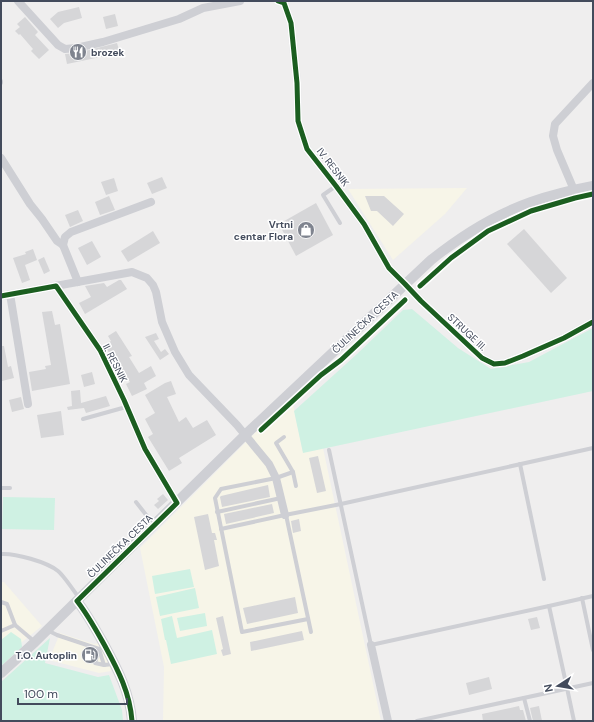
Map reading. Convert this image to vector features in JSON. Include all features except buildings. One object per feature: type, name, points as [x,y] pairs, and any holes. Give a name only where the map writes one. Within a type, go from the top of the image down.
[{"type":"street","points":[[18,1],[58,45],[65,49],[103,42],[179,19],[203,8],[240,1]]},
{"type":"street","name":"IV. RESNIK","points":[[278,1],[284,3],[292,23],[297,83],[298,121],[307,149],[364,224],[389,268],[405,284]]},
{"type":"street","points":[[574,190],[552,136],[555,124],[593,83]]},
{"type":"street","points":[[1,158],[30,204],[57,241],[63,245],[78,282]]},
{"type":"street","name":"ČULINEČKA CESTA","points":[[1,674],[245,435],[430,260],[452,243],[482,224],[509,210],[541,198],[593,186]]},
{"type":"street","points":[[63,245],[65,237],[71,232],[151,202]]},
{"type":"street","points":[[1,296],[132,272],[147,278],[153,285],[156,292],[162,322],[181,364],[189,375],[245,435],[269,464],[276,478],[285,514]]},
{"type":"street","name":"STRUGE III.","points":[[405,284],[482,358],[494,364],[505,363],[524,356],[564,338],[593,322]]},
{"type":"street","name":"II. RESNIK","points":[[56,286],[100,350],[145,449],[177,503]]},
{"type":"street","points":[[10,294],[28,404]]},
{"type":"street","points":[[78,600],[95,628],[102,648],[115,664],[129,699],[132,721]]},
{"type":"street","points":[[371,645],[388,721]]},
{"type":"lane","points":[[336,186],[323,195],[340,223]]},
{"type":"lane","points":[[82,419],[126,407]]},
{"type":"lane","points":[[284,437],[276,444],[293,472],[296,486]]},
{"type":"lane","points":[[221,529],[593,448]]},
{"type":"lane","points":[[329,450],[371,645],[593,596]]},
{"type":"lane","points":[[520,464],[544,579]]},
{"type":"lane","points":[[293,472],[276,478],[221,489],[214,498],[242,632],[308,619]]},
{"type":"lane","points":[[1,488],[10,488]]},
{"type":"lane","points":[[217,512],[281,498]]},
{"type":"lane","points":[[136,502],[154,525]]},
{"type":"lane","points":[[285,514],[311,632]]},
{"type":"lane","points":[[1,554],[27,558],[46,564],[58,572],[78,600]]},
{"type":"lane","points":[[582,598],[593,650]]},
{"type":"lane","points":[[1,602],[7,604],[15,625],[35,642]]},
{"type":"lane","points":[[549,606],[574,721]]},
{"type":"lane","points":[[1,631],[15,625]]},
{"type":"lane","points":[[47,630],[58,635],[102,648]]},
{"type":"lane","points":[[102,648],[104,665]]},
{"type":"lane","points":[[102,648],[95,663],[104,665],[115,664]]},
{"type":"lane","points":[[417,721],[593,683]]},
{"type":"lane","points":[[524,698],[530,721]]},
{"type":"shaded area","points":[[467,188],[445,214],[393,260],[348,189]]},
{"type":"shaded area","points":[[292,399],[303,452],[323,448],[381,721],[163,721],[164,667],[140,548],[262,426]]},
{"type":"shaded area","points":[[1,582],[4,582],[42,626],[1,659]]},
{"type":"shaded area","points":[[60,633],[94,644],[99,643],[109,662],[111,671],[99,673],[49,660]]},
{"type":"green space","points":[[412,309],[458,348],[491,369],[529,362],[593,328],[593,391],[303,453],[294,411],[403,310]]},
{"type":"green space","points":[[3,497],[55,498],[54,530],[2,529]]},
{"type":"green space","points":[[190,569],[194,587],[155,594],[152,576]]},
{"type":"green space","points":[[195,588],[199,608],[160,616],[156,597]]},
{"type":"green space","points":[[205,613],[207,626],[180,631],[177,618]]},
{"type":"green space","points":[[172,616],[177,638],[212,630],[217,654],[171,664],[161,619]]},
{"type":"green space","points":[[11,632],[21,639],[22,647],[1,666],[1,640]]},
{"type":"green space","points":[[50,638],[45,663],[98,677],[109,675],[122,710],[123,721],[1,721],[1,682]]},
{"type":"cycle path","points":[[278,1],[284,3],[291,23],[297,83],[298,121],[307,149],[364,224],[389,268],[421,301],[482,358],[494,364],[505,363],[523,356],[564,338],[593,322]]},
{"type":"cycle path","points":[[420,286],[451,258],[488,231],[531,211],[593,194]]},
{"type":"cycle path","points":[[1,296],[56,286],[100,350],[145,449],[177,503],[77,601],[95,628],[119,673],[129,701],[132,721]]},
{"type":"cycle path","points":[[261,430],[321,375],[341,360],[405,300]]},
{"type":"place","name":"brozek","points":[[78,52]]},
{"type":"place","name":"Vrtni centar Flora","points":[[306,230]]},
{"type":"place","name":"T.O. Autoplin","points":[[90,655]]}]
